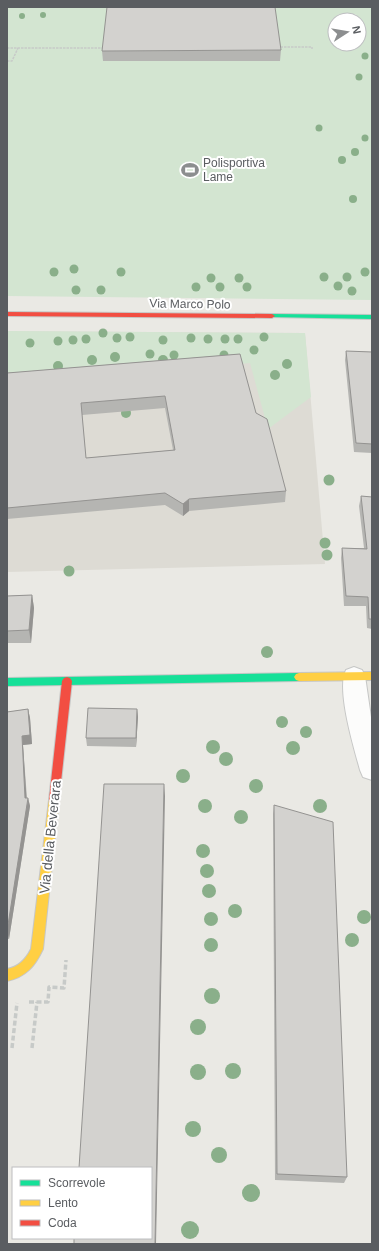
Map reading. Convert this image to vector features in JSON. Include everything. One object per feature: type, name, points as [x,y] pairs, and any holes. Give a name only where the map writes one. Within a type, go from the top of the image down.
[{"type":"street","name":"Via Marco Polo","points":[[7,314],[372,317]]},
{"type":"street","points":[[7,682],[363,676],[358,715],[372,770]]},
{"type":"street","name":"Via della Beverara","points":[[7,975],[20,972],[28,966],[34,959],[37,949],[66,681]]},
{"type":"path","points":[[274,47],[312,47],[312,49]]},
{"type":"path","points":[[7,48],[104,48]]},
{"type":"path","points":[[7,61],[12,61],[18,48]]},
{"type":"path","points":[[32,1048],[37,1002]]},
{"type":"path","points":[[12,1048],[16,1015]]},
{"type":"shaded area","points":[[7,331],[305,333],[325,564],[7,572]]},
{"type":"green space","name":"Polisportiva Lame","points":[[7,7],[371,7],[372,300],[7,296]]},
{"type":"green space","points":[[7,331],[305,333],[311,397],[268,429],[250,363],[7,383]]},
{"type":"building","points":[[107,7],[275,7],[281,50],[102,51]]},
{"type":"building","points":[[346,351],[372,352],[372,444],[356,443]]},
{"type":"building","points":[[240,354],[256,413],[267,419],[286,491],[189,499],[183,504],[165,493],[7,508],[7,373]],"holes":[[[165,396],[175,450],[86,458],[81,403]]]},
{"type":"building","points":[[361,496],[372,497],[372,619],[369,619],[368,597],[346,596],[342,548],[367,549]]},
{"type":"building","points":[[32,595],[29,630],[7,631],[7,596]]},
{"type":"building","points":[[88,708],[137,709],[136,738],[86,738]]},
{"type":"building","points":[[28,709],[30,735],[22,736],[25,798],[28,798],[7,931],[7,712]]},
{"type":"building","points":[[104,784],[164,784],[155,1244],[74,1244],[74,1239],[152,1239],[152,1167],[79,1167]]},
{"type":"building","points":[[274,805],[333,822],[347,1177],[277,1174]]},
{"type":"traffic: fast","points":[[272,316],[372,317]]},
{"type":"traffic: fast","points":[[7,682],[299,677]]},
{"type":"traffic: slow","points":[[299,677],[372,676]]},
{"type":"traffic: slow","points":[[7,975],[22,970],[32,959],[37,949],[54,800]]},
{"type":"traffic: jam","points":[[7,314],[272,316]]},
{"type":"traffic: jam","points":[[54,800],[67,681]]},
{"type":"place","name":"Polisportiva Lame","points":[[190,170]]}]
